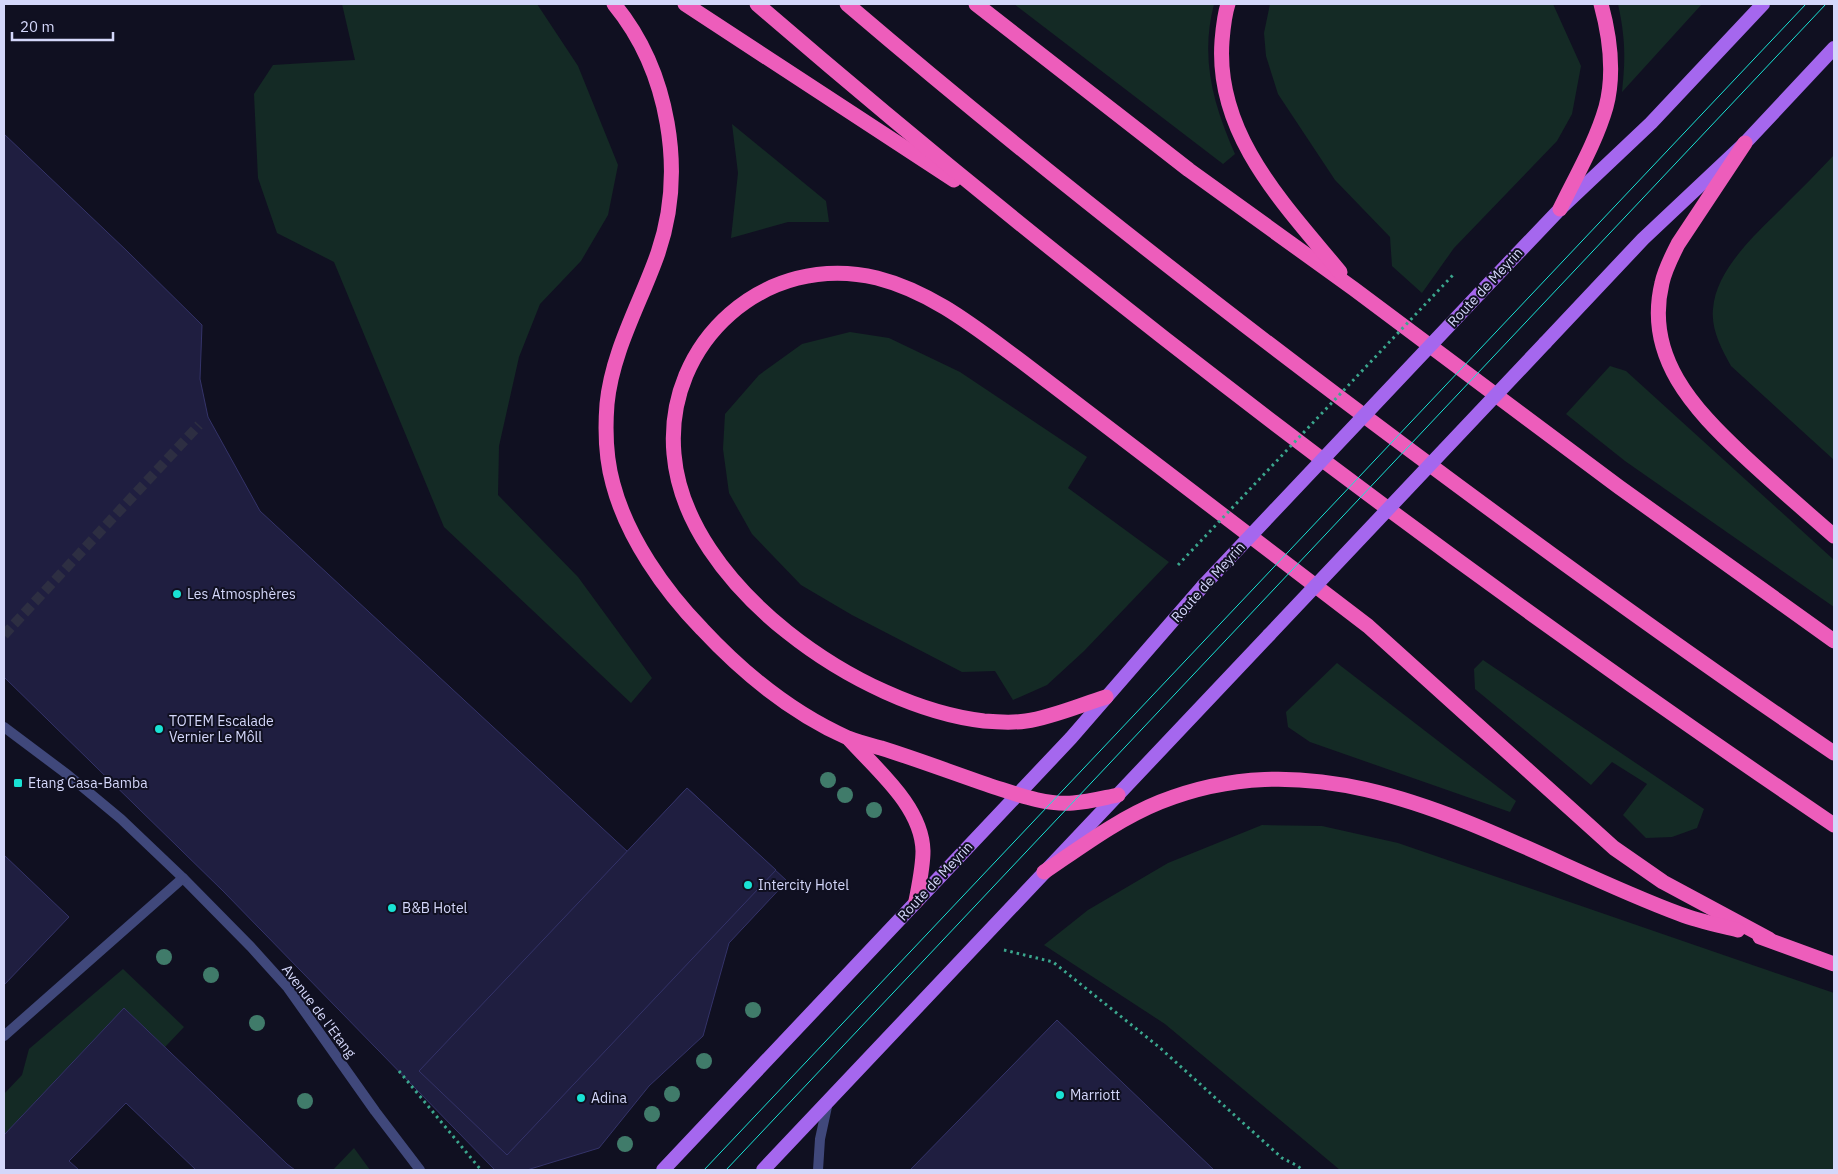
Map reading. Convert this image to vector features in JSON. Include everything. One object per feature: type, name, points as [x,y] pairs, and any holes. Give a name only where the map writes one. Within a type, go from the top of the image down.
[{"type":"highway","points":[[614,4],[640,42],[662,99],[668,130],[672,172],[669,213],[664,236],[625,335],[610,384],[607,404],[607,444],[612,482],[619,503],[641,548],[669,591],[720,649],[764,686],[814,720],[849,739],[922,761],[1017,794],[1052,802],[1071,804],[1118,795]]},
{"type":"highway","points":[[685,4],[1028,228]]},
{"type":"highway","points":[[757,4],[836,72],[1265,417],[1626,682],[1834,825]]},
{"type":"highway","points":[[847,4],[1154,255],[1302,370],[1512,526],[1644,621],[1834,753]]},
{"type":"highway","points":[[976,4],[1189,170],[1354,288],[1597,471],[1834,640]]},
{"type":"highway","points":[[1228,4],[1223,26],[1221,70],[1226,98],[1242,140],[1255,164],[1270,185],[1354,288]]},
{"type":"highway","points":[[1560,209],[1594,138],[1606,106],[1610,63],[1609,35],[1602,4]]},
{"type":"highway","points":[[1745,143],[1678,244],[1671,259],[1662,282],[1659,303],[1662,340],[1672,371],[1682,390],[1694,405],[1757,468],[1834,536]]},
{"type":"highway","points":[[1106,697],[1025,721],[984,721],[936,711],[885,692],[849,674],[815,653],[781,627],[754,602],[732,578],[701,534],[682,493],[674,454],[674,421],[681,389],[695,355],[715,328],[729,314],[757,294],[777,285],[813,275],[845,274],[877,278],[934,300],[977,328],[1021,361],[1368,626],[1614,848],[1663,882],[1769,939]]},
{"type":"highway","points":[[849,739],[904,799],[917,820],[923,851],[916,901]]},
{"type":"highway","points":[[1044,872],[1130,816],[1160,802],[1193,791],[1240,782],[1263,779],[1297,779],[1365,788],[1411,802],[1470,824],[1680,914],[1769,939],[1834,964]]},
{"type":"main road","name":"Route de Meyrin","points":[[662,1170],[1071,738],[1204,586],[1479,294],[1560,209],[1651,123],[1763,4]]},
{"type":"main road","points":[[763,1170],[1643,239],[1745,143],[1834,48]]},
{"type":"street","name":"Avenue de l'Etang","points":[[4,727],[68,775],[121,819],[251,947],[288,988],[375,1111],[420,1170]]},
{"type":"street","points":[[4,1036],[183,878]]},
{"type":"street","points":[[818,1170],[820,1139],[828,1102]]},
{"type":"path","points":[[1178,565],[1453,275]]},
{"type":"path","points":[[1004,950],[1053,962],[1158,1047],[1282,1158],[1302,1170]]},
{"type":"path","points":[[399,1071],[481,1170]]},
{"type":"green space","points":[[342,4],[537,4],[578,66],[618,165],[608,215],[581,261],[540,304],[519,357],[499,446],[498,495],[578,577],[652,678],[631,703],[444,527],[334,262],[277,233],[258,178],[254,94],[273,65],[355,60]]},
{"type":"green space","points":[[1014,4],[1214,4],[1208,43],[1211,80],[1220,117],[1235,154],[1223,164]]},
{"type":"green space","points":[[1270,4],[1553,4],[1581,66],[1572,114],[1557,141],[1454,248],[1422,293],[1392,266],[1390,237],[1335,180],[1278,94],[1266,56],[1264,33]]},
{"type":"green space","points":[[1618,4],[1702,4],[1622,92],[1624,47]]},
{"type":"green space","points":[[732,124],[826,201],[829,222],[788,222],[731,238],[738,173]]},
{"type":"green space","points":[[1834,155],[1834,460],[1731,366],[1717,338],[1713,309],[1722,279],[1740,251]]},
{"type":"green space","points":[[850,332],[889,338],[960,372],[1087,457],[1068,488],[1169,562],[1084,651],[1047,685],[1013,700],[995,671],[962,672],[852,615],[801,585],[752,534],[729,493],[723,449],[725,414],[759,375],[802,344]]},
{"type":"green space","points":[[1610,366],[1626,371],[1834,560],[1834,607],[1625,461],[1566,414]]},
{"type":"green space","points":[[1483,660],[1704,809],[1697,828],[1672,837],[1646,838],[1623,815],[1647,784],[1612,762],[1591,785],[1475,689],[1474,669]]},
{"type":"green space","points":[[1337,663],[1516,801],[1510,812],[1310,742],[1288,727],[1286,712]]},
{"type":"green space","points":[[1262,825],[1322,826],[1398,843],[1834,993],[1834,1170],[1340,1170],[1165,1024],[1044,945],[1088,910],[1168,863]]},
{"type":"green space","points":[[123,969],[184,1027],[165,1047],[124,1008],[4,1135],[4,1094],[22,1075],[29,1049]]},
{"type":"green space","points":[[354,1148],[370,1170],[333,1170]]},
{"type":"building","name":"Les Atmosphères","points":[[4,134],[202,325],[200,379],[208,417],[260,511],[628,852],[687,788],[787,881],[729,943],[703,1036],[649,1086],[599,1148],[527,1170],[495,1170],[223,891],[4,677]]},
{"type":"building","points":[[687,788],[776,870],[507,1155],[419,1071]]},
{"type":"building","points":[[4,855],[69,917],[4,985]]},
{"type":"building","points":[[124,1008],[295,1170],[196,1170],[126,1103],[69,1161],[79,1170],[4,1170],[4,1135]]},
{"type":"building","name":"Marriott","points":[[1057,1020],[1214,1170],[910,1170]]},
{"type":"tunnel","points":[[4,635],[199,425]]},
{"type":"tram line","points":[[704,1170],[1806,4]]},
{"type":"tram line","points":[[726,1170],[1826,4]]},
{"type":"place","name":"Les Atmosphères","points":[[177,594]]},
{"type":"place","name":"TOTEM Escalade Vernier Le Môll","points":[[159,729]]},
{"type":"place","name":"Etang Casa-Bamba","points":[[18,783]]},
{"type":"place","name":"Intercity Hotel","points":[[748,885]]},
{"type":"place","name":"B&B Hotel","points":[[392,908]]},
{"type":"place","name":"Marriott","points":[[1060,1095]]},
{"type":"place","name":"Adina","points":[[581,1098]]}]
